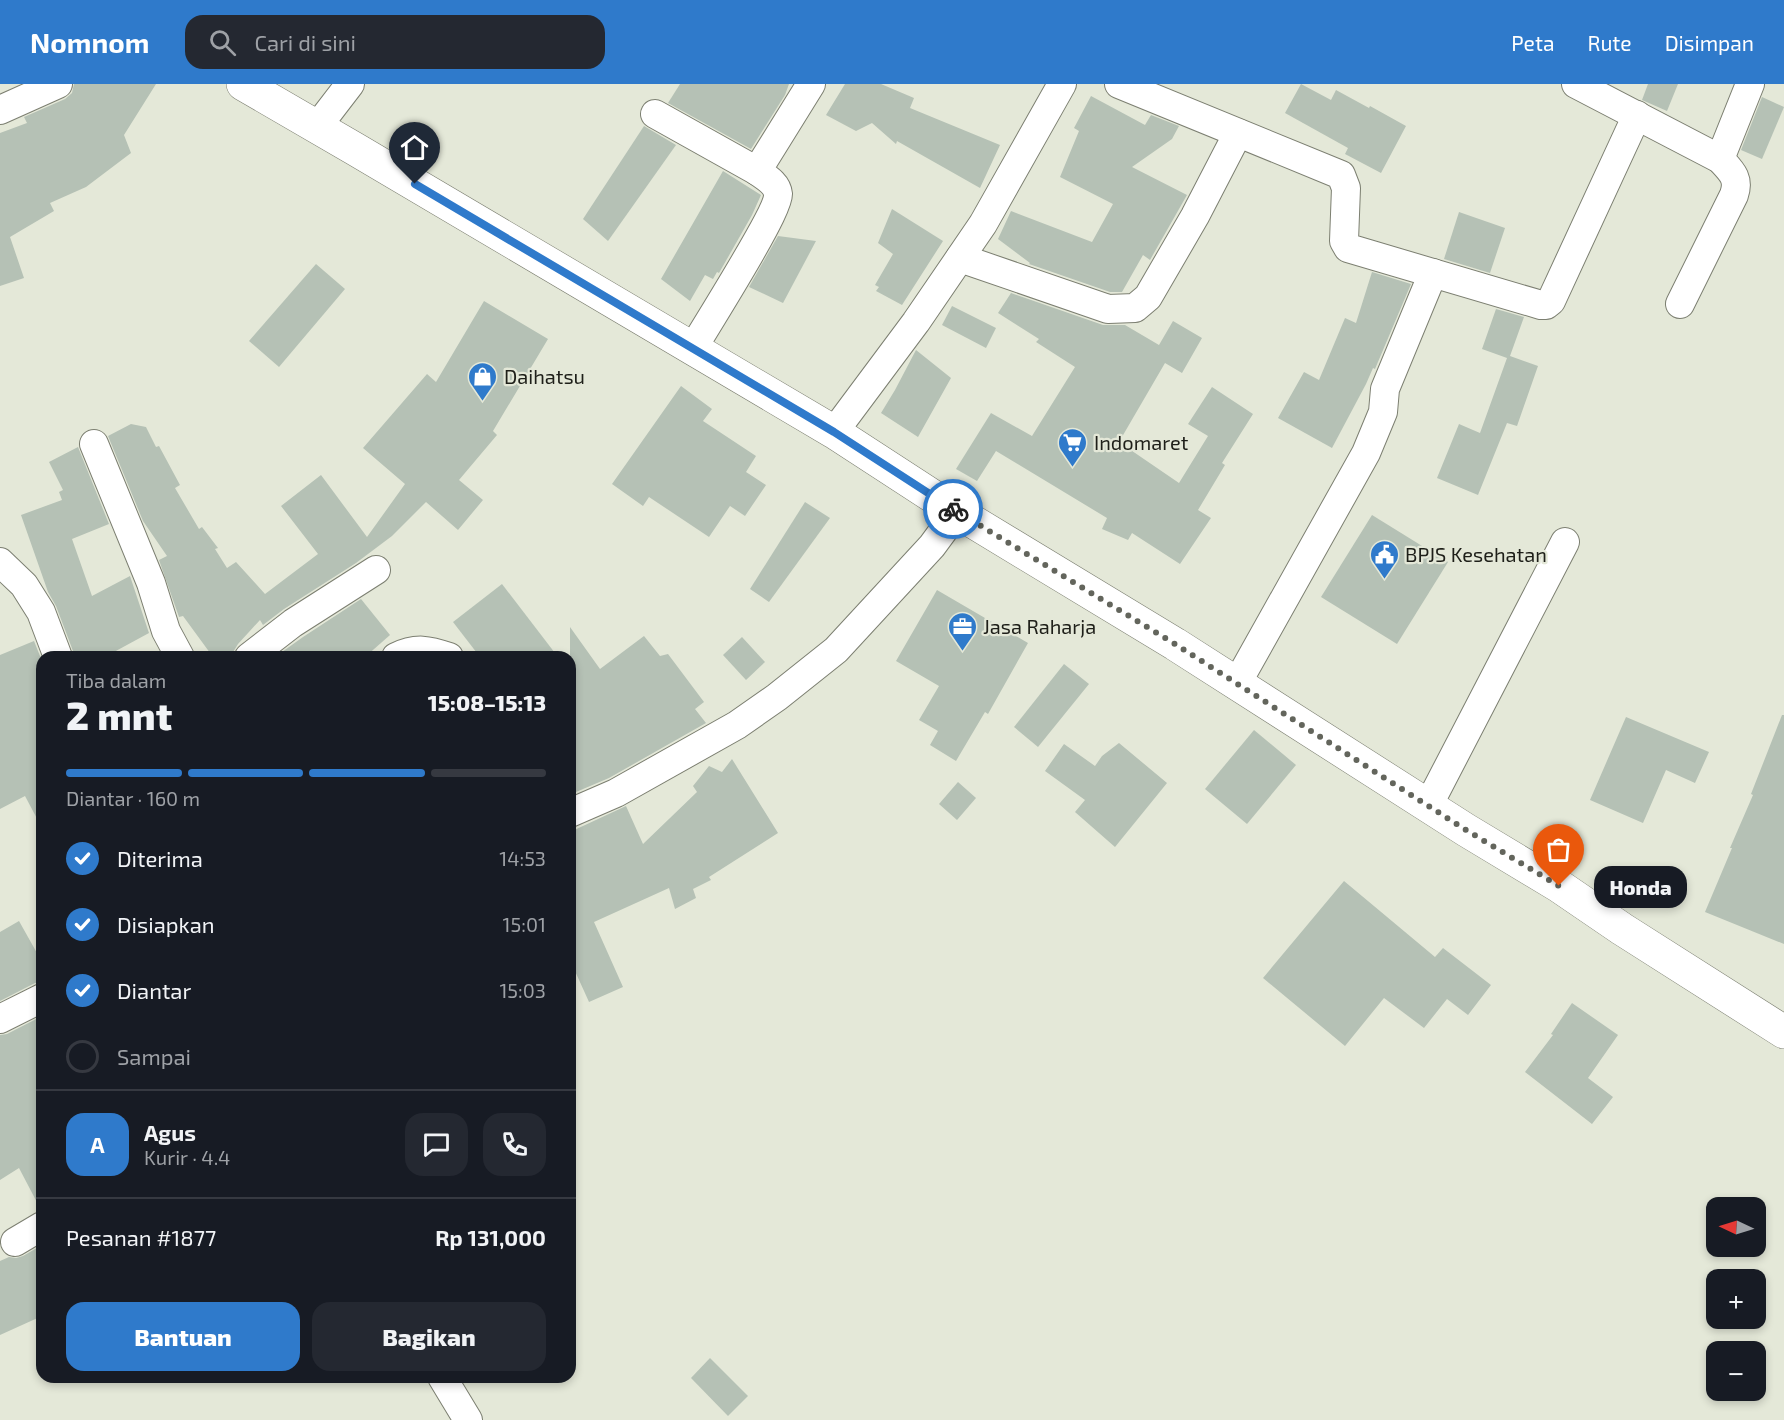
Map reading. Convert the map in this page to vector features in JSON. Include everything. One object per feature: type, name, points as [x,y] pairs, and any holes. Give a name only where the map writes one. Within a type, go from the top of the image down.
[{"type":"highway","points":[[243,84],[834,432],[957,512],[1175,644],[1236,685],[1559,886],[1784,1032]]},
{"type":"street","points":[[0,110],[58,84]]},
{"type":"street","points":[[317,127],[350,84]]},
{"type":"street","points":[[757,171],[812,84]]},
{"type":"street","points":[[834,432],[916,322],[983,224],[1062,84]]},
{"type":"street","points":[[1119,84],[1341,175],[1346,188],[1344,241],[1348,248],[1541,305],[1546,305],[1551,301],[1637,115]]},
{"type":"street","points":[[1576,84],[1720,159],[1734,174],[1736,190],[1680,304]]},
{"type":"street","points":[[1720,159],[1750,84]]},
{"type":"street","points":[[655,114],[757,171],[775,185],[778,196],[767,222],[693,348]]},
{"type":"street","points":[[960,258],[1108,309],[1135,308],[1148,297],[1195,216],[1238,133]]},
{"type":"street","points":[[1236,685],[1366,453],[1383,412],[1385,389],[1433,273]]},
{"type":"street","points":[[94,444],[151,583],[166,632],[177,651]]},
{"type":"street","points":[[576,810],[616,793],[737,725],[785,690],[836,650],[932,546],[957,512]]},
{"type":"street","points":[[1428,806],[1565,542]]},
{"type":"street","points":[[0,562],[24,585],[41,612],[56,651]]},
{"type":"street","points":[[257,651],[293,623],[376,570]]},
{"type":"street","points":[[0,1019],[36,1001]]},
{"type":"street","points":[[15,1242],[36,1230]]},
{"type":"street","points":[[446,1383],[468,1420]]},
{"type":"building","points":[[74,84],[156,84],[124,135],[131,153],[86,187],[50,203],[54,211],[10,237],[24,278],[0,286],[0,133],[27,123],[24,117],[65,99],[72,93]]},
{"type":"building","points":[[680,84],[789,84],[785,95],[751,149],[668,103]]},
{"type":"building","points":[[845,84],[881,84],[914,98],[910,108],[1000,145],[980,188],[897,141],[896,144],[872,123],[856,131],[826,115]]},
{"type":"building","points":[[1301,84],[1331,100],[1336,90],[1406,126],[1381,173],[1345,154],[1348,148],[1285,113]]},
{"type":"building","points":[[1648,84],[1678,84],[1667,111],[1642,100]]},
{"type":"building","points":[[1091,96],[1145,125],[1151,115],[1179,126],[1172,139],[1132,167],[1187,195],[1150,260],[1143,255],[1122,292],[1110,292],[1029,264],[998,239],[1011,211],[1092,242],[1113,204],[1060,177],[1079,131],[1074,128]]},
{"type":"building","points":[[1762,97],[1784,107],[1762,159],[1741,150]]},
{"type":"building","points":[[644,126],[676,145],[608,241],[583,219]]},
{"type":"building","points":[[723,171],[761,195],[719,273],[717,272],[713,279],[705,275],[690,301],[661,279]]},
{"type":"building","points":[[892,209],[943,241],[902,305],[876,291],[879,287],[875,285],[893,254],[878,243]]},
{"type":"building","points":[[1459,212],[1505,228],[1490,273],[1444,259]]},
{"type":"building","points":[[778,236],[816,241],[783,303],[749,287]]},
{"type":"building","points":[[316,264],[345,289],[279,367],[249,341]]},
{"type":"building","points":[[1372,272],[1411,284],[1375,369],[1373,368],[1332,448],[1278,418],[1304,372],[1319,380],[1345,318],[1356,323]]},
{"type":"building","points":[[1011,293],[1103,325],[1125,325],[1159,345],[1173,321],[1202,338],[1182,373],[1165,363],[1119,442],[1179,483],[1208,436],[1188,424],[1212,387],[1253,414],[1222,463],[1225,465],[1198,510],[1211,518],[1180,564],[1132,533],[1128,540],[1102,529],[1107,518],[996,451],[977,481],[956,469],[991,413],[1032,436],[1075,367],[1036,342],[1039,339],[998,313]]},
{"type":"building","points":[[484,301],[548,339],[493,431],[497,435],[459,480],[483,500],[458,530],[426,502],[392,536],[356,563],[263,625],[260,620],[234,651],[209,651],[183,616],[179,617],[159,560],[167,556],[143,521],[108,436],[131,424],[146,427],[180,485],[175,488],[199,529],[202,527],[218,548],[215,549],[227,568],[236,562],[265,594],[318,554],[281,506],[321,475],[367,537],[405,484],[363,448],[427,374],[436,382]]},
{"type":"building","points":[[952,306],[996,328],[986,348],[942,325]]},
{"type":"building","points":[[1496,309],[1524,317],[1510,356],[1538,366],[1517,426],[1507,423],[1478,495],[1437,478],[1459,424],[1480,433],[1507,358],[1482,349]]},
{"type":"building","points":[[916,350],[951,378],[918,437],[881,413]]},
{"type":"building","points":[[681,386],[712,409],[703,421],[756,456],[746,472],[766,485],[745,516],[730,506],[709,537],[649,497],[643,506],[612,484]]},
{"type":"building","points":[[78,447],[109,524],[72,539],[92,596],[130,576],[149,633],[116,651],[73,651],[56,606],[48,592],[21,515],[62,500],[59,492],[63,490],[49,462]]},
{"type":"building","points":[[805,502],[830,518],[769,602],[750,589]]},
{"type":"building","name":"BPJS Kesehatan","points":[[1372,515],[1448,562],[1397,644],[1321,597]]},
{"type":"building","points":[[502,584],[553,651],[475,651],[453,622]]},
{"type":"building","name":"Jasa Raharja","points":[[937,590],[1028,643],[988,714],[985,712],[956,761],[930,745],[938,731],[919,720],[939,686],[896,661]]},
{"type":"building","points":[[361,599],[390,635],[372,651],[283,651]]},
{"type":"building","points":[[570,627],[600,669],[644,636],[660,656],[668,654],[704,702],[695,709],[706,723],[609,778],[576,792],[576,651],[570,651]]},
{"type":"building","points":[[742,637],[765,662],[746,680],[723,655]]},
{"type":"building","points":[[34,641],[38,651],[36,651],[36,817],[25,796],[0,809],[0,655]]},
{"type":"building","points":[[1064,664],[1089,684],[1038,747],[1014,727]]},
{"type":"building","points":[[1782,715],[1784,715],[1784,944],[1705,912],[1753,795],[1751,794]]},
{"type":"building","points":[[1626,717],[1709,752],[1695,783],[1666,770],[1643,823],[1590,800]]},
{"type":"building","points":[[1254,730],[1296,765],[1247,824],[1205,789]]},
{"type":"building","points":[[1119,743],[1167,783],[1115,847],[1075,812],[1085,800],[1045,771],[1064,744],[1095,766],[1102,756]]},
{"type":"building","points":[[732,759],[778,833],[709,877],[711,880],[693,889],[696,898],[675,909],[669,888],[594,922],[623,987],[589,1002],[576,973],[576,829],[626,806],[643,844],[697,792],[693,786],[709,766],[722,772]]},
{"type":"building","points":[[958,782],[976,798],[957,820],[939,804]]},
{"type":"building","points":[[1344,881],[1435,957],[1443,948],[1491,985],[1468,1015],[1447,999],[1424,1028],[1384,998],[1345,1046],[1263,978]]},
{"type":"building","points":[[19,921],[36,951],[36,983],[0,1001],[0,932]]},
{"type":"building","points":[[1572,1003],[1618,1035],[1588,1078],[1613,1097],[1592,1124],[1525,1072],[1553,1035],[1551,1034]]},
{"type":"building","points":[[36,1019],[36,1200],[19,1168],[0,1180],[0,1035],[7,1034]]},
{"type":"building","points":[[36,1248],[36,1319],[0,1335],[0,1261],[9,1257],[23,1256]]},
{"type":"building","points":[[710,1358],[748,1396],[728,1416],[691,1378]]},
{"type":"way so far","points":[[953,509],[1175,644],[1466,830],[1559,886]]},
{"type":"place","name":"Daihatsu","points":[[483,402]]},
{"type":"place","name":"Indomaret","points":[[1073,468]]},
{"type":"place","name":"BPJS Kesehatan","points":[[1384,580]]},
{"type":"place","name":"Jasa Raharja","points":[[962,652]]},
{"type":"place","name":"Honda","points":[[1559,886]]},
{"type":"route","points":[[415,184],[834,432],[953,509]]}]
